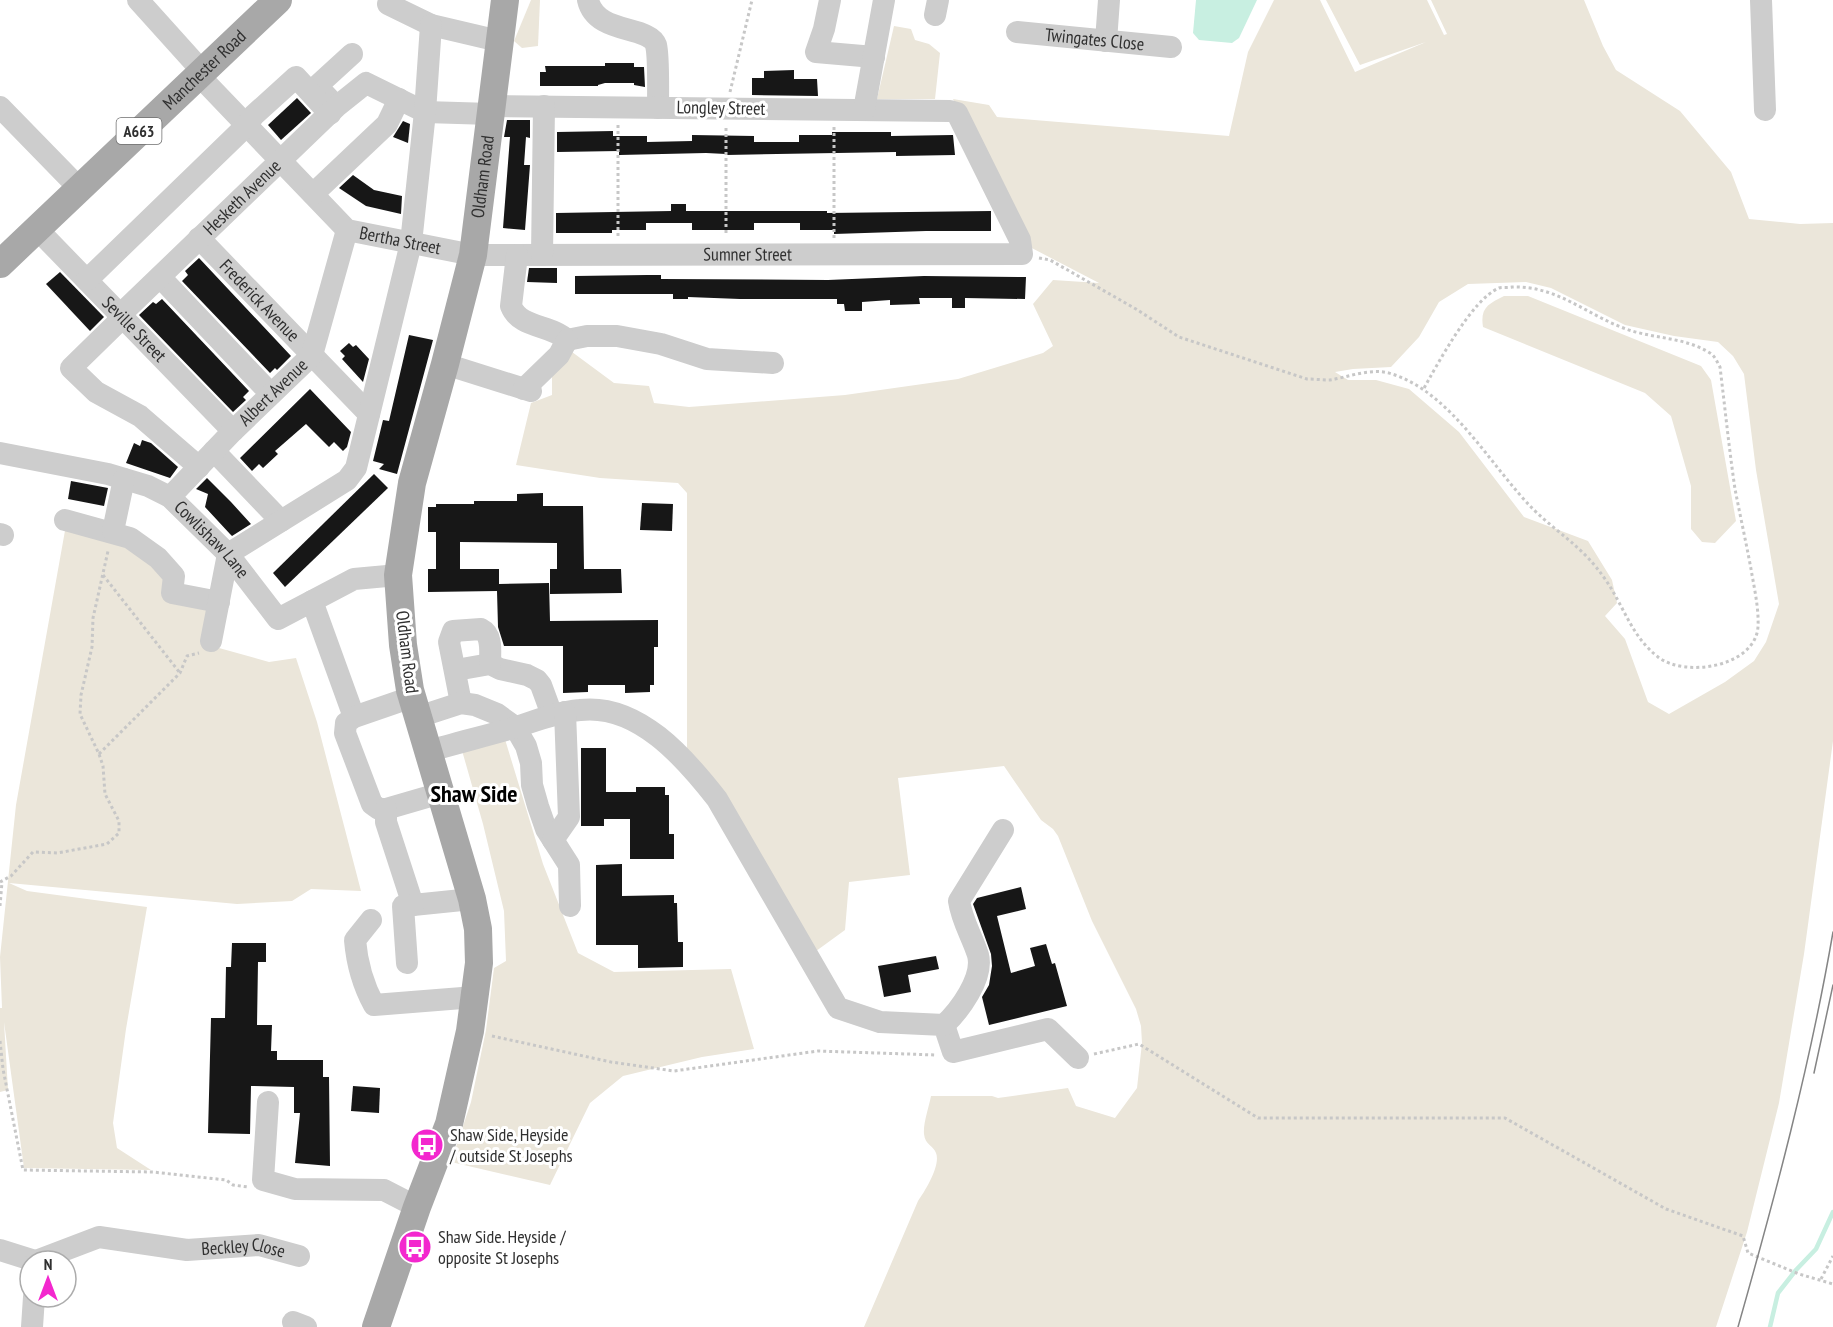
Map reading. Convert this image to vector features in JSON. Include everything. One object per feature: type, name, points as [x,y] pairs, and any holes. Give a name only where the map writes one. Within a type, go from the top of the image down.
[{"type":"main road","name":"Manchester Road","points":[[0,264],[79,188],[205,78],[278,0]]},
{"type":"main road","name":"Oldham Road","points":[[376,1327],[417,1207],[449,1124],[470,1031],[479,963],[478,929],[472,899],[415,707],[403,645],[398,575],[412,483],[473,255],[505,0]]},
{"type":"street","name":"Bertha Street","points":[[138,0],[246,126],[347,230],[473,255]]},
{"type":"street","points":[[588,0],[597,15],[614,26],[649,36],[656,45],[658,108]]},
{"type":"street","points":[[830,0],[816,52],[874,57]]},
{"type":"street","points":[[864,110],[884,0]]},
{"type":"street","points":[[1106,41],[1109,0]]},
{"type":"street","points":[[1761,0],[1765,110]]},
{"type":"street","points":[[388,4],[430,25],[499,41]]},
{"type":"street","points":[[212,641],[228,554],[347,480],[352,474],[411,243],[425,112],[430,25]]},
{"type":"street","name":"Twingates Close","points":[[1017,32],[1171,47]]},
{"type":"street","points":[[333,111],[317,86],[352,54]]},
{"type":"street","points":[[87,280],[246,126],[254,115],[296,77],[333,111]]},
{"type":"street","name":"Hesketh Avenue","points":[[199,467],[140,416],[96,392],[71,368],[116,324],[121,314],[199,238],[333,111],[366,83],[399,99]]},
{"type":"street","points":[[313,194],[387,124],[399,99],[425,112]]},
{"type":"street","points":[[542,255],[544,106]]},
{"type":"street","name":"Longley Street","points":[[425,112],[544,106],[950,111],[957,113],[1020,240],[1022,254]]},
{"type":"street","points":[[0,107],[79,188]]},
{"type":"street","name":"Seville Street","points":[[36,228],[233,431]]},
{"type":"street","name":"Albert Avenue","points":[[170,497],[233,431],[312,355],[347,230]]},
{"type":"street","name":"Frederick Avenue","points":[[199,238],[369,414]]},
{"type":"street","name":"Sumner Street","points":[[473,255],[1022,254]]},
{"type":"street","points":[[517,255],[512,306],[514,311],[518,317],[558,332],[567,340]]},
{"type":"street","points":[[160,277],[272,394]]},
{"type":"street","points":[[567,340],[587,336],[617,336],[661,344],[707,358],[773,363]]},
{"type":"street","points":[[445,364],[528,390],[559,355],[567,340]]},
{"type":"street","points":[[214,451],[281,521]]},
{"type":"street","name":"Cowlishaw Lane","points":[[0,453],[108,474],[148,486],[170,497],[228,554],[278,619],[354,579],[398,575]]},
{"type":"street","points":[[113,531],[124,479]]},
{"type":"street","points":[[64,520],[113,531],[130,538],[158,558],[174,576],[172,593],[219,602]]},
{"type":"street","points":[[312,601],[354,717]]},
{"type":"street","points":[[461,703],[449,639],[453,631],[485,631],[489,635],[490,664]]},
{"type":"street","points":[[456,670],[490,664],[500,669],[528,675],[541,685],[559,714],[569,818],[553,840]]},
{"type":"street","points":[[441,794],[386,809],[379,809],[372,804],[345,733],[346,723],[354,717],[415,707],[461,703],[476,705],[497,714],[515,727],[526,746],[531,763],[532,785],[546,829],[569,865],[570,906]]},
{"type":"street","points":[[429,751],[580,710],[605,711],[645,726],[663,739],[694,770],[717,799],[838,1008],[880,1022],[944,1025],[956,1013],[969,992],[979,958],[962,918],[959,901],[1003,830]]},
{"type":"street","points":[[386,809],[386,822],[413,904]]},
{"type":"street","points":[[406,963],[403,906],[472,899]]},
{"type":"street","points":[[370,920],[355,940],[356,962],[363,985],[374,1005],[475,997]]},
{"type":"street","points":[[944,1025],[952,1052],[1048,1029],[1078,1058]]},
{"type":"street","points":[[268,1102],[263,1180],[295,1189],[384,1190],[417,1207]]},
{"type":"street","name":"Beckley Close","points":[[68,1249],[99,1237],[187,1250],[260,1245],[299,1256]]},
{"type":"street","points":[[0,1250],[18,1256]]},
{"type":"street","points":[[32,1327],[33,1309]]},
{"type":"path","points":[[726,255],[726,108],[752,0]]},
{"type":"path","points":[[618,107],[618,255]]},
{"type":"path","points":[[834,110],[834,255]]},
{"type":"path","points":[[1022,254],[1050,260],[1136,309],[1179,337],[1307,379],[1329,380],[1358,373],[1390,373],[1422,390],[1442,403],[1534,510],[1586,554],[1607,580],[1638,639],[1660,659],[1678,666],[1707,668],[1732,661],[1751,647],[1758,628],[1755,592],[1735,487],[1720,367],[1712,354],[1687,342],[1627,329],[1546,291],[1527,286],[1498,288],[1477,306],[1457,332],[1422,390]]},
{"type":"path","points":[[0,906],[1,882],[11,876],[33,852],[57,853],[106,844],[119,833],[119,821],[105,794],[103,766],[80,714],[81,695],[92,647],[93,618],[113,531]]},
{"type":"path","points":[[103,574],[180,673]]},
{"type":"path","points":[[99,754],[180,673],[187,656],[208,650],[212,641]]},
{"type":"path","points":[[470,1031],[611,1062],[674,1071],[818,1051],[934,1056],[952,1052]]},
{"type":"path","points":[[0,1041],[3,1069],[23,1170],[153,1172],[226,1180],[233,1185],[257,1189]]},
{"type":"path","points":[[1078,1058],[1139,1044],[1258,1118],[1505,1118],[1666,1209],[1743,1236],[1748,1253],[1799,1274],[1833,1284]]},
{"type":"path","points":[[1821,1279],[1833,1257]]},
{"type":"shaded area","points":[[531,0],[540,0],[538,46],[522,48],[514,41]]},
{"type":"shaded area","points":[[1196,0],[1257,0],[1239,38],[1232,43],[1199,40],[1193,33]]},
{"type":"shaded area","points":[[1274,0],[1320,0],[1355,72],[1426,42],[1360,65],[1326,0],[1427,0],[1444,35],[1447,34],[1431,0],[1584,0],[1603,46],[1616,70],[1680,111],[1731,172],[1749,219],[1800,224],[1833,223],[1833,741],[1804,954],[1779,1103],[1747,1232],[1716,1327],[864,1327],[918,1201],[934,1171],[936,1153],[926,1141],[924,1134],[931,1096],[992,1096],[998,1098],[1068,1088],[1076,1106],[1115,1118],[1137,1088],[1142,1043],[1141,1026],[1136,1009],[1092,921],[1058,836],[1041,820],[1004,766],[898,778],[910,875],[849,882],[845,930],[812,954],[687,754],[687,493],[678,483],[600,478],[516,465],[531,403],[552,395],[552,370],[568,349],[614,383],[649,386],[654,403],[689,407],[845,395],[958,379],[1043,353],[1053,346],[1033,304],[1053,280],[1099,283],[1026,245],[953,99],[989,105],[997,117],[1229,136],[1248,52]],"holes":[[[1526,282],[1551,288],[1625,325],[1674,336],[1718,342],[1733,356],[1744,374],[1756,470],[1779,604],[1766,642],[1754,661],[1725,682],[1669,714],[1648,702],[1625,639],[1605,616],[1617,603],[1612,580],[1588,541],[1524,517],[1459,432],[1409,389],[1376,380],[1348,380],[1335,372],[1391,367],[1419,337],[1439,302],[1468,284]]]},
{"type":"shaded area","points":[[894,26],[911,29],[915,40],[929,44],[940,53],[935,99],[877,99]]},
{"type":"shaded area","points":[[1504,296],[1528,296],[1701,366],[1711,380],[1736,521],[1715,543],[1702,542],[1691,529],[1691,486],[1671,416],[1645,393],[1483,327],[1482,321],[1486,307]]},
{"type":"shaded area","points":[[66,525],[122,537],[208,604],[201,643],[269,662],[296,658],[317,722],[361,891],[311,889],[292,901],[237,904],[9,883],[27,891],[147,907],[113,1123],[117,1148],[151,1170],[24,1168],[4,1022],[8,1090],[0,1092],[0,1008],[2,1008],[0,957],[16,805]]},
{"type":"shaded area","points":[[504,736],[543,864],[578,953],[614,972],[731,969],[754,1049],[702,1057],[623,1076],[590,1103],[550,1185],[451,1162],[471,1102],[486,1030],[494,968],[506,961],[504,911],[461,747]]},
{"type":"building","points":[[605,63],[634,63],[634,67],[644,67],[645,87],[634,85],[634,83],[605,83],[598,86],[540,86],[540,72],[546,72],[545,66],[605,66]]},
{"type":"building","points":[[794,70],[794,79],[817,79],[818,96],[752,95],[752,78],[764,78],[764,71]]},
{"type":"building","points":[[297,98],[311,113],[281,140],[268,125]]},
{"type":"building","points":[[507,120],[530,120],[530,138],[526,137],[524,165],[530,165],[525,230],[503,228],[510,137],[504,137]]},
{"type":"building","points":[[403,121],[410,124],[408,143],[393,137]]},
{"type":"building","points":[[613,131],[613,136],[647,136],[647,142],[692,141],[692,135],[754,136],[754,142],[799,142],[799,135],[832,135],[832,132],[891,132],[891,136],[953,135],[955,155],[896,156],[896,152],[619,155],[619,151],[557,152],[557,132]]},
{"type":"building","points":[[353,175],[374,190],[402,196],[401,214],[366,206],[339,188]]},
{"type":"building","points":[[671,204],[686,204],[686,211],[827,211],[827,213],[991,211],[991,231],[834,234],[834,230],[800,230],[800,223],[754,223],[754,230],[692,230],[692,223],[646,223],[646,230],[612,230],[612,233],[556,233],[556,213],[671,211]]},
{"type":"building","points":[[199,258],[291,356],[277,370],[275,368],[270,373],[182,281],[188,275],[185,271]]},
{"type":"building","points":[[529,268],[557,268],[557,283],[527,282]]},
{"type":"building","points":[[60,272],[104,317],[90,331],[46,284]]},
{"type":"building","points":[[661,275],[661,279],[828,280],[924,276],[1026,277],[1025,299],[965,298],[965,308],[952,308],[952,298],[919,298],[920,304],[890,305],[890,300],[862,302],[862,311],[845,311],[844,304],[837,304],[837,299],[688,297],[688,299],[673,299],[673,294],[575,294],[575,276]]},
{"type":"building","points":[[162,299],[249,391],[243,397],[246,400],[233,412],[139,315],[153,302],[156,304]]},
{"type":"building","points":[[409,335],[433,340],[397,474],[379,469],[384,464],[373,461],[383,420],[389,421]]},
{"type":"building","points":[[349,343],[353,347],[356,345],[369,359],[363,382],[342,359],[345,356],[340,351]]},
{"type":"building","points":[[310,389],[351,432],[347,447],[343,451],[334,442],[329,447],[306,424],[275,451],[278,454],[263,468],[259,464],[252,471],[240,458]]},
{"type":"building","points":[[142,440],[151,443],[178,467],[170,478],[126,463],[134,443],[140,446]]},
{"type":"building","points":[[374,474],[388,488],[285,587],[273,573]]},
{"type":"building","points":[[207,478],[251,524],[232,536],[230,534],[205,507],[208,494],[196,489]]},
{"type":"building","points":[[71,481],[108,488],[104,506],[68,499]]},
{"type":"building","points":[[543,493],[543,506],[583,506],[584,569],[621,569],[622,593],[550,594],[550,569],[557,569],[557,543],[460,542],[460,569],[499,569],[499,584],[549,583],[550,621],[658,620],[658,647],[654,647],[654,685],[650,685],[650,692],[625,693],[625,685],[588,685],[588,692],[563,693],[563,646],[504,646],[498,627],[497,591],[428,592],[428,569],[436,569],[436,532],[428,532],[428,507],[436,507],[436,504],[474,504],[474,501],[517,501],[517,494]]},
{"type":"building","points":[[642,503],[673,504],[672,531],[640,530]]},
{"type":"building","points":[[581,748],[606,748],[606,792],[636,792],[636,787],[665,787],[665,795],[669,795],[669,834],[674,834],[674,859],[630,859],[630,819],[604,819],[604,826],[581,826]]},
{"type":"building","points":[[622,864],[622,896],[674,895],[674,903],[677,903],[678,942],[683,942],[683,967],[638,968],[638,945],[596,945],[596,865]]},
{"type":"building","points":[[1021,887],[1026,909],[997,916],[1011,973],[1035,966],[1030,948],[1046,944],[1052,964],[1055,963],[1067,1006],[989,1025],[982,997],[989,985],[991,954],[973,904],[977,898]]},
{"type":"building","points":[[232,943],[266,943],[266,962],[258,962],[257,1025],[272,1025],[271,1051],[277,1051],[277,1060],[323,1060],[323,1077],[329,1077],[330,1166],[295,1163],[300,1113],[294,1113],[294,1087],[251,1086],[250,1134],[208,1133],[211,1018],[225,1018],[226,967],[231,967]]},
{"type":"building","points":[[936,956],[939,969],[908,975],[911,992],[884,997],[878,966]]},
{"type":"building","points":[[353,1086],[380,1088],[379,1113],[351,1111]]},
{"type":"waterway","points":[[1770,1327],[1778,1293],[1816,1249],[1833,1212]]},
{"type":"tram line","points":[[1738,1327],[1791,1131],[1814,1032],[1833,932]]},
{"type":"tram line","points":[[1814,1073],[1833,985]]},
{"type":"place","name":"Shaw Side, Heyside / outside St Josephs","points":[[427,1145]]},
{"type":"place","name":"Shaw Side. Heyside / opposite St Josephs","points":[[415,1247]]},
{"type":"district","name":"Shaw Side","points":[[474,794]]}]
